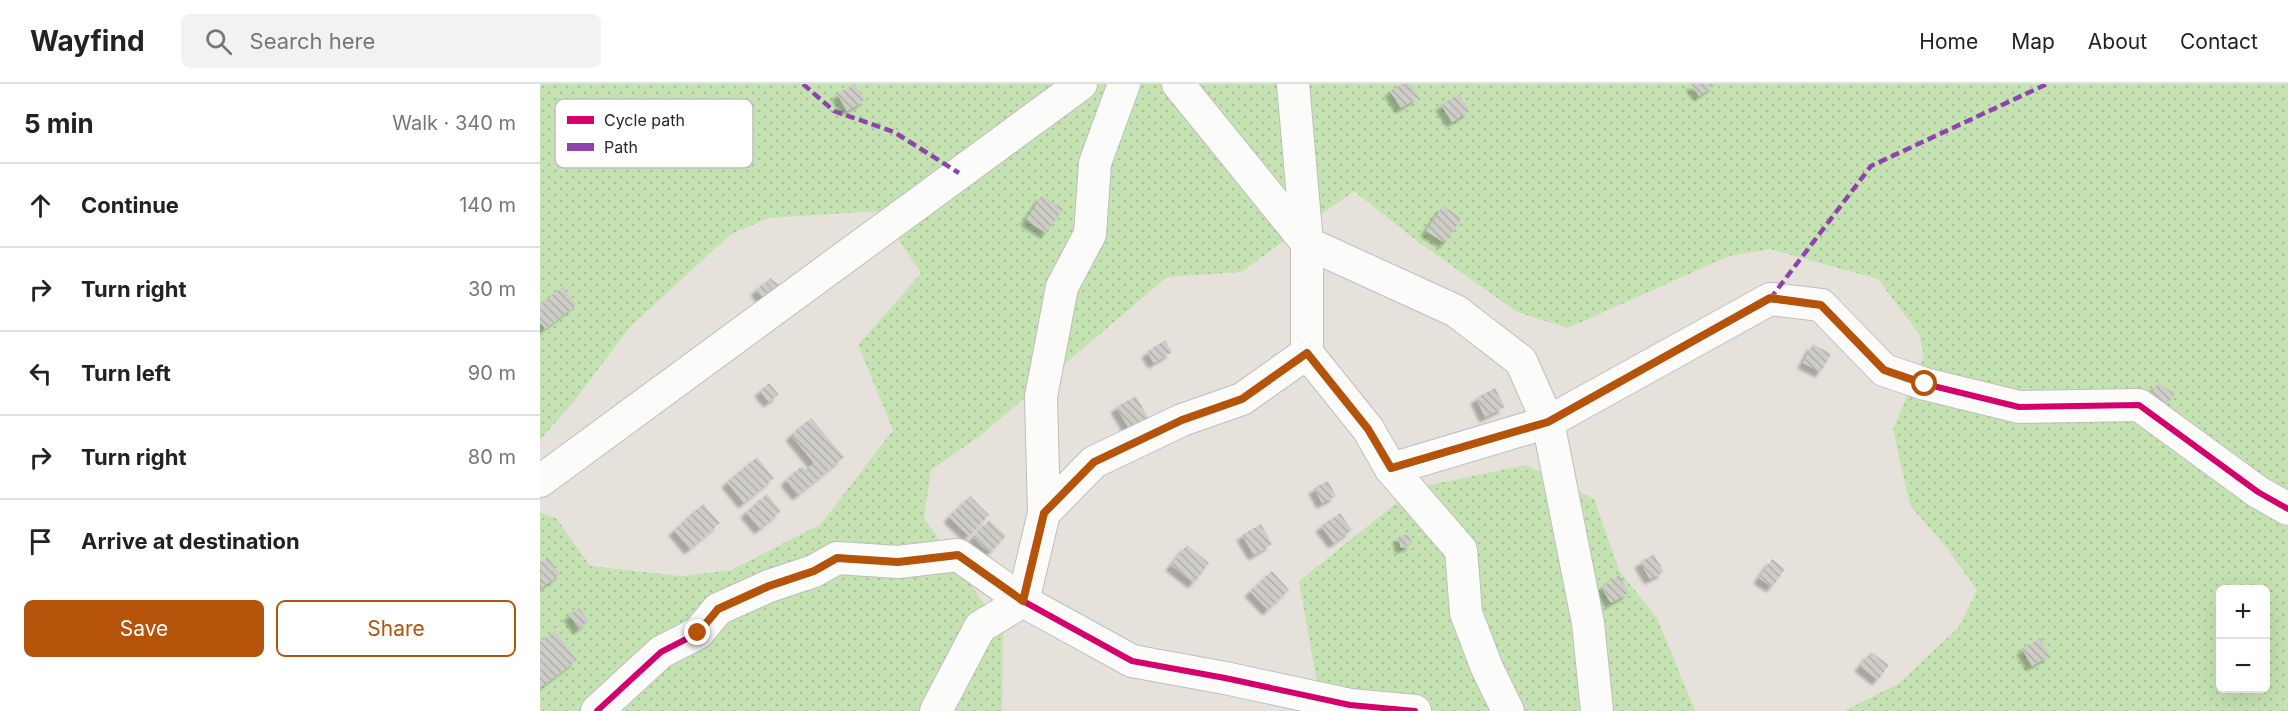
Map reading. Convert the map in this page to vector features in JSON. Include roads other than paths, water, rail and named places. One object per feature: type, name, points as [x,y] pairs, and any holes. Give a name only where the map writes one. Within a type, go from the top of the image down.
[{"type":"street","points":[[540,481],[1081,84]]},
{"type":"street","points":[[936,711],[980,627],[1023,601],[1044,513],[1041,397],[1053,331],[1062,287],[1090,234],[1095,163],[1124,84]]},
{"type":"street","points":[[1178,84],[1307,243],[1456,311],[1521,361],[1548,422],[1588,622],[1597,711]]},
{"type":"street","points":[[1293,84],[1307,243],[1307,353],[1368,429],[1391,468],[1461,550],[1466,613],[1487,668],[1508,711]]},
{"type":"street","points":[[1391,468],[1548,422],[1770,298],[1821,305],[1884,370],[1925,384],[2019,407],[2139,405],[2258,492],[2288,509]]},
{"type":"street","points":[[1044,513],[1094,462],[1182,420],[1242,399],[1307,353]]},
{"type":"street","points":[[597,711],[662,652],[698,633],[718,609],[769,586],[814,571],[837,558],[898,562],[958,555],[1023,601],[1132,661],[1350,705],[1415,711]]}]
